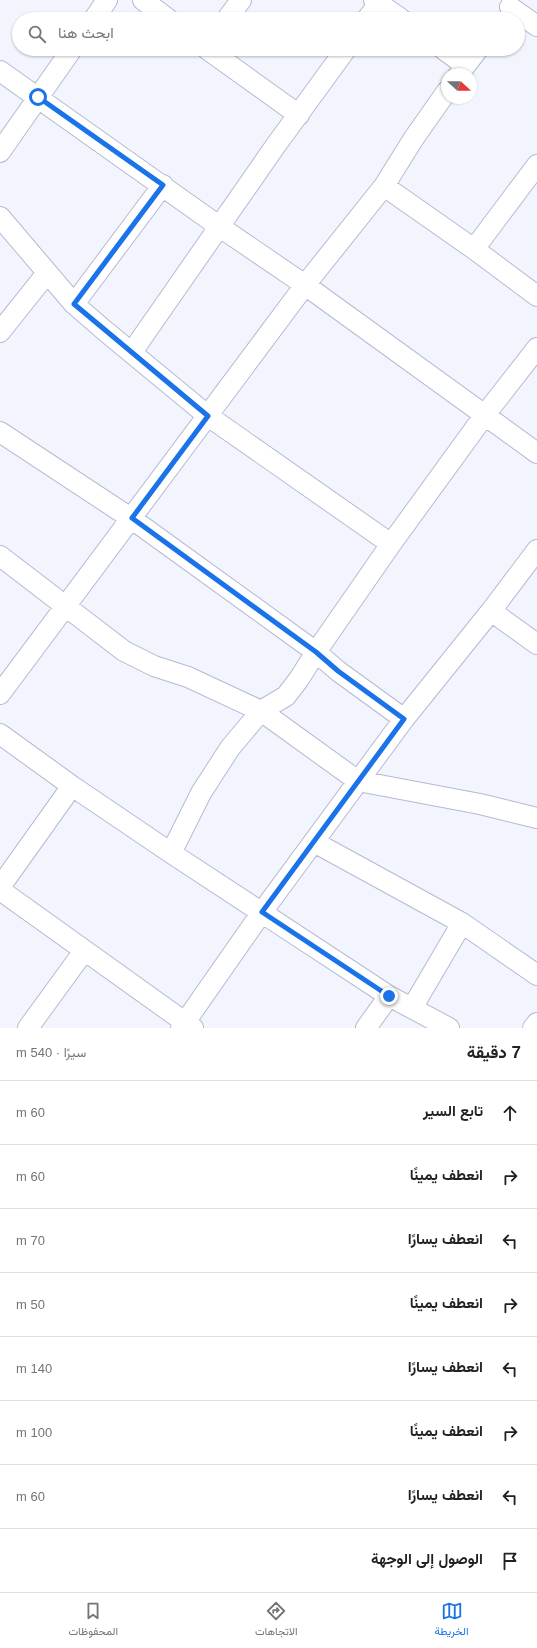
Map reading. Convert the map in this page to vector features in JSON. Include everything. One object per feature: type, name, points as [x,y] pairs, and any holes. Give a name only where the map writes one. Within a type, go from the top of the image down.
[{"type":"street","points":[[99,12],[107,0]]},
{"type":"street","points":[[143,0],[159,12]]},
{"type":"street","points":[[231,12],[240,0]]},
{"type":"street","points":[[371,12],[377,2],[391,12]]},
{"type":"street","points":[[525,19],[537,26]]},
{"type":"street","points":[[0,152],[67,56]]},
{"type":"street","points":[[217,56],[299,115]]},
{"type":"street","points":[[132,352],[276,145],[341,56]]},
{"type":"street","points":[[450,56],[461,68]]},
{"type":"street","points":[[463,68],[472,56]]},
{"type":"street","points":[[0,71],[163,185],[220,227],[305,285],[537,453]]},
{"type":"street","points":[[0,694],[305,285],[384,186],[414,138],[441,100]]},
{"type":"street","points":[[474,249],[535,172]]},
{"type":"street","points":[[74,304],[163,185]]},
{"type":"street","points":[[384,186],[474,249],[537,296]]},
{"type":"street","points":[[0,217],[74,304],[208,416],[391,544]]},
{"type":"street","points":[[0,332],[47,273]]},
{"type":"street","points":[[171,853],[201,794],[226,754],[261,711],[286,696],[391,544],[484,416],[537,348]]},
{"type":"street","points":[[0,432],[132,518],[316,652],[338,671],[404,719]]},
{"type":"street","points":[[72,786],[0,888],[186,1026],[262,912],[358,781],[404,719],[491,611],[537,550]]},
{"type":"street","points":[[0,556],[124,651],[154,666],[188,677],[261,711],[358,781],[480,804],[537,818]]},
{"type":"street","points":[[491,611],[537,644]]},
{"type":"street","points":[[0,734],[72,786],[171,853],[389,996],[449,1028]]},
{"type":"street","points":[[314,842],[462,923],[537,975]]},
{"type":"street","points":[[412,1008],[462,923]]},
{"type":"street","points":[[28,1028],[84,951]]},
{"type":"street","points":[[366,1028],[389,996]]},
{"type":"street","points":[[533,1028],[537,1023]]},
{"type":"route","points":[[38,97],[163,185],[74,304],[208,416],[132,518],[316,652],[338,671],[404,719],[262,912],[389,996]]}]
